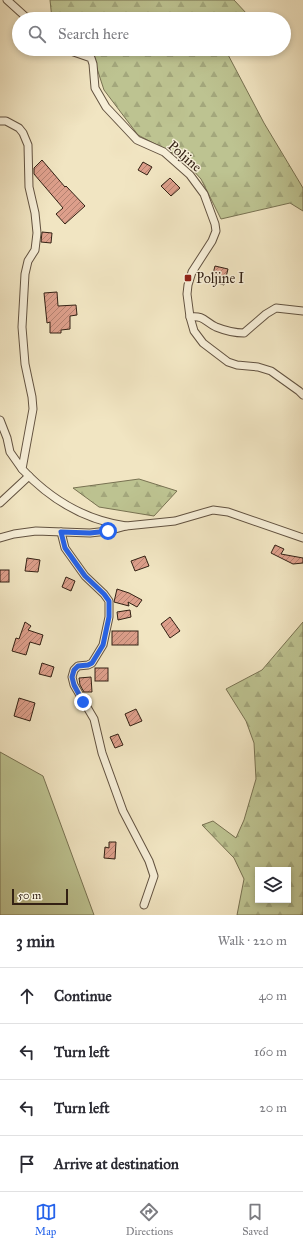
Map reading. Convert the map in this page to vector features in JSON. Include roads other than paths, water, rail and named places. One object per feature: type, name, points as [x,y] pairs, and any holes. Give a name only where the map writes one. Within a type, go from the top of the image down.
[{"type":"street","points":[[7,0],[20,12]]},
{"type":"street","name":"Poljine","points":[[85,56],[91,58],[94,64],[95,88],[106,107],[137,140],[164,152],[190,175],[204,194],[215,224],[216,231],[192,272],[188,294],[190,317],[194,331],[204,343],[228,362],[237,365],[258,367],[271,371],[299,390],[303,395]]},
{"type":"street","points":[[0,121],[6,121],[20,128],[28,145],[29,187],[35,212],[37,232],[35,250],[28,261],[25,274],[22,327],[25,364],[33,409],[22,469]]},
{"type":"street","points":[[190,317],[197,316],[204,318],[215,326],[232,332],[244,333],[266,314],[276,308],[303,311]]},
{"type":"street","points":[[0,420],[7,438],[10,452],[22,469],[40,488],[64,504],[87,516],[109,524],[126,526]]},
{"type":"street","points":[[0,503],[29,476]]},
{"type":"street","points":[[0,538],[14,534],[36,531],[90,533],[108,531],[126,526],[175,521],[213,510],[228,512],[303,538]]},
{"type":"street","points":[[61,532],[65,548],[85,576],[104,594],[109,601],[109,617],[103,645],[92,663],[78,666],[74,670],[72,677],[74,685],[94,719],[102,753],[123,811],[150,861],[154,876],[144,905]]},
{"type":"place","name":"Poljine I","points":[[188,278]]}]
